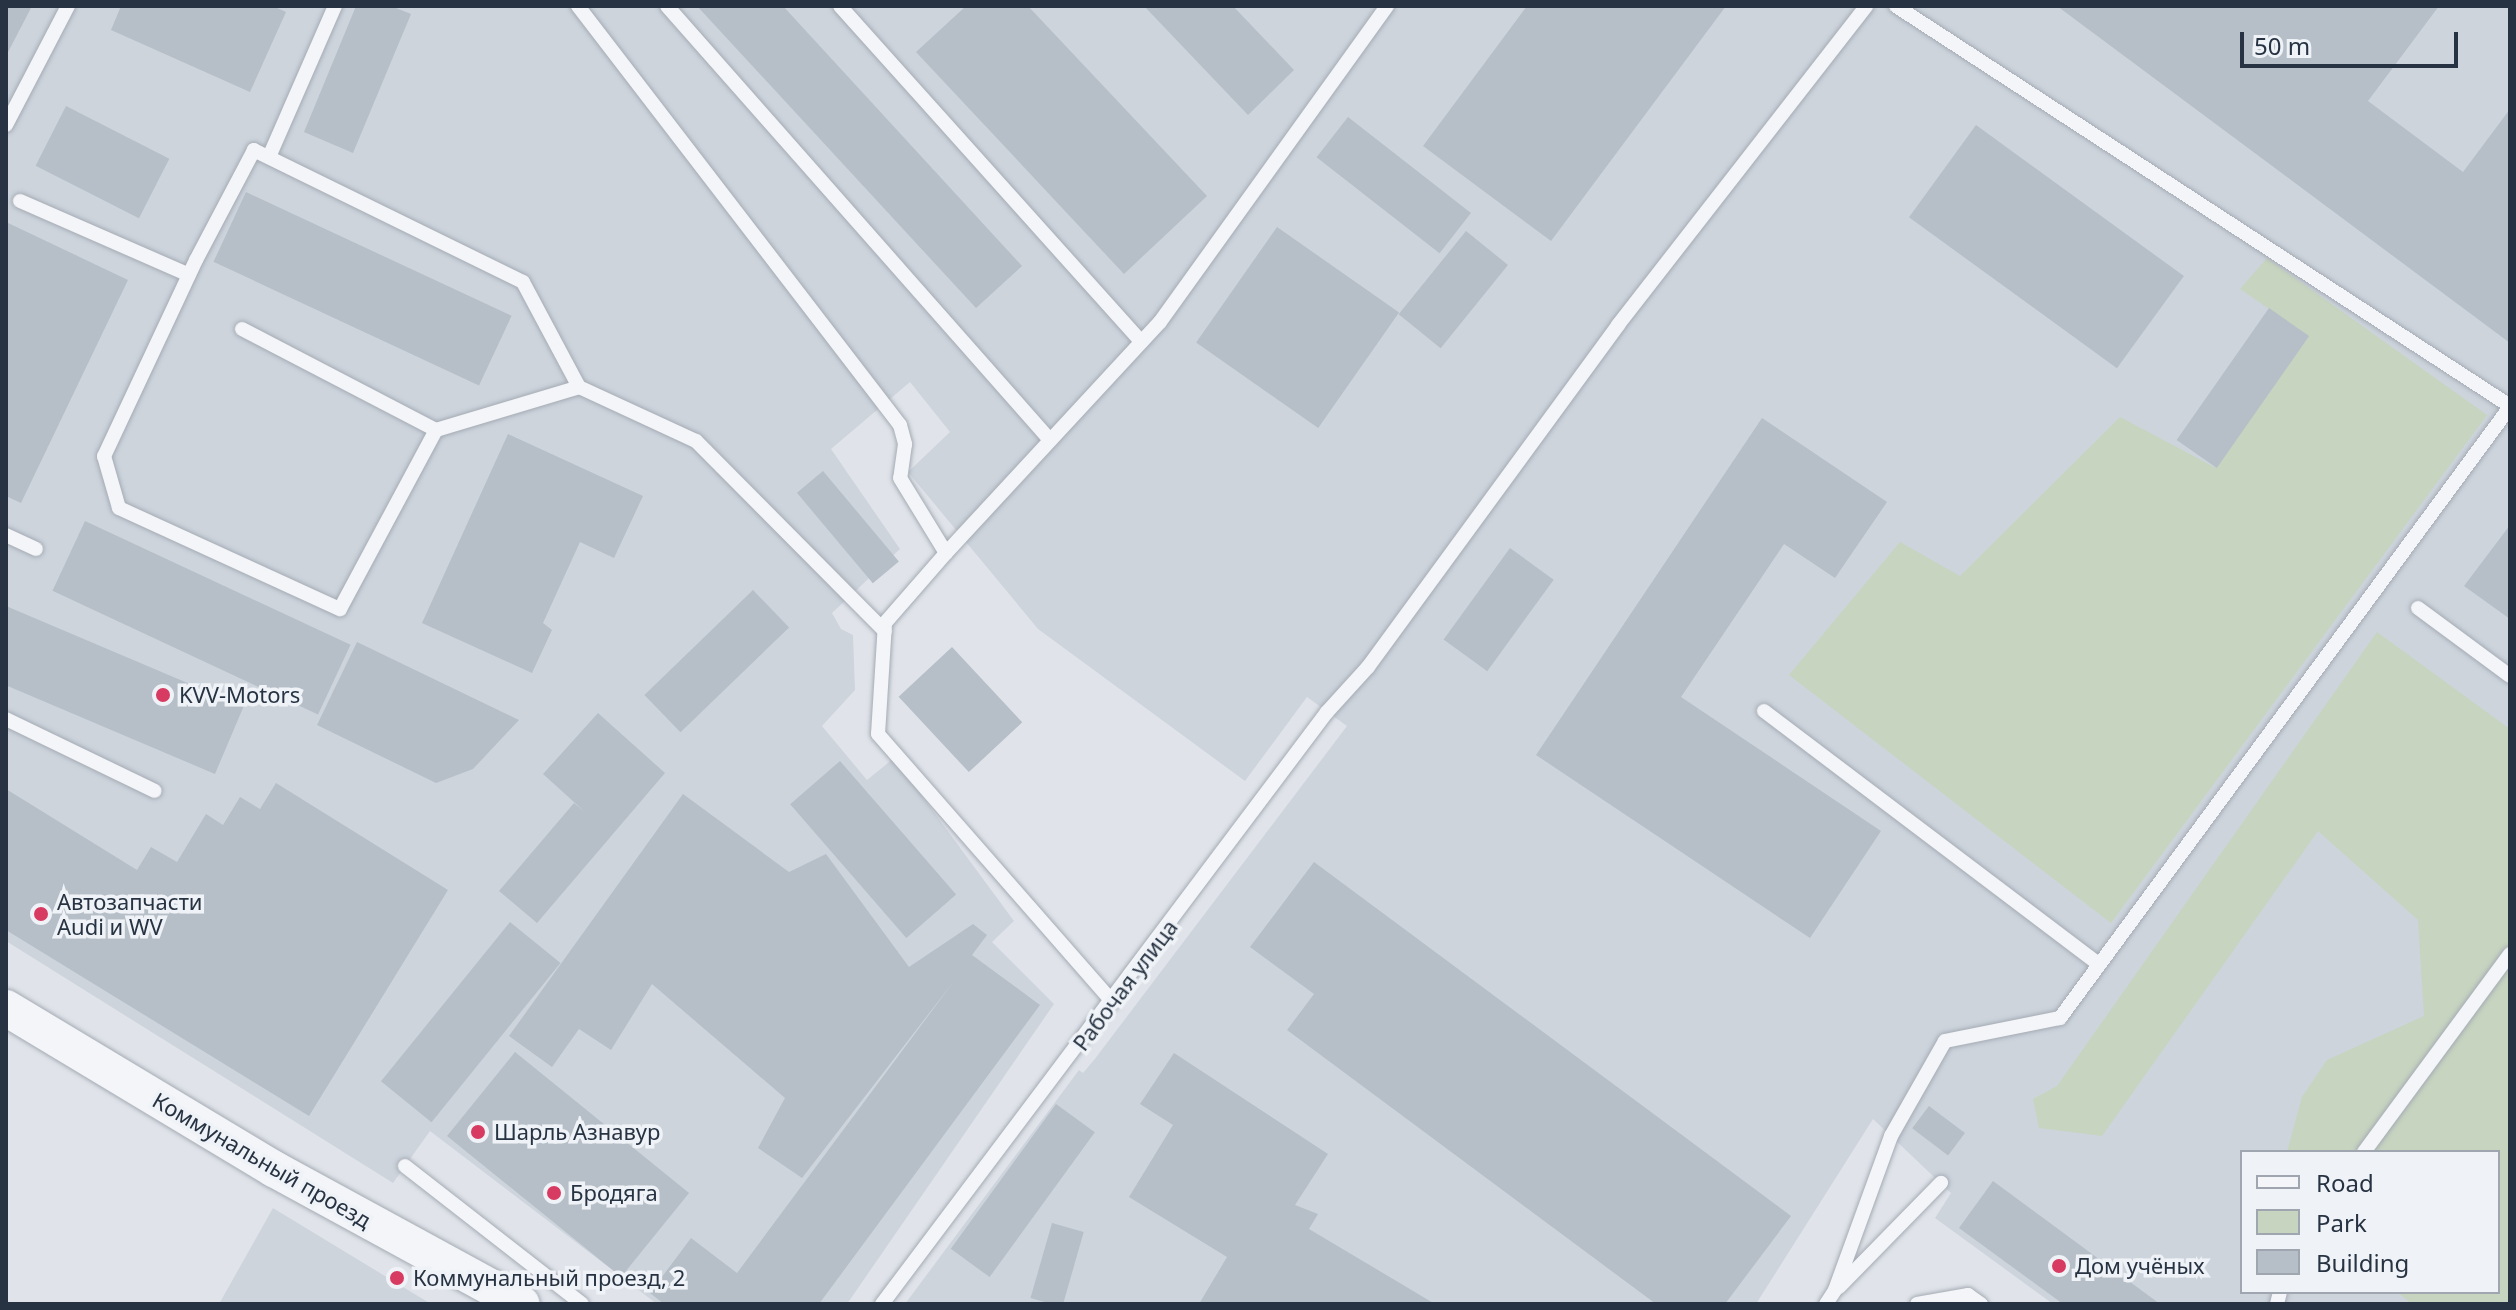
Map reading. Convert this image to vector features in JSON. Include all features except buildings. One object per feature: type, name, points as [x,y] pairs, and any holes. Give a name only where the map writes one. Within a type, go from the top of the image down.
[{"type":"street","name":"Коммунальный проезд","points":[[6,1008],[274,1169],[522,1304]]},
{"type":"lane","points":[[6,125],[68,6]]},
{"type":"lane","points":[[269,157],[335,6]]},
{"type":"lane","points":[[578,6],[900,425],[905,444],[900,478],[946,553]]},
{"type":"lane","points":[[667,6],[1050,440]]},
{"type":"lane","points":[[840,6],[1141,342]]},
{"type":"lane","points":[[1113,1002],[878,734],[885,623],[1141,342],[1387,6]]},
{"type":"lane","name":"Рабочая улица","points":[[882,1304],[1113,1002],[1327,712],[1368,667],[1618,325],[1866,6]]},
{"type":"lane","points":[[1835,1290],[1891,1136],[1945,1041],[2060,1018],[2510,406],[1896,6]]},
{"type":"lane","points":[[436,430],[340,609],[119,508],[104,456],[189,275],[254,150],[523,282],[579,387],[696,441],[885,631]]},
{"type":"lane","points":[[20,201],[189,275]]},
{"type":"lane","points":[[242,329],[436,430],[579,387]]},
{"type":"lane","points":[[6,535],[36,549]]},
{"type":"lane","points":[[2418,608],[2510,676]]},
{"type":"lane","points":[[1764,711],[2099,964]]},
{"type":"lane","points":[[6,719],[155,791]]},
{"type":"lane","points":[[2365,1150],[2510,954]]},
{"type":"lane","points":[[405,1166],[582,1304]]},
{"type":"lane","points":[[1826,1304],[1835,1290],[1941,1183]]},
{"type":"lane","points":[[1917,1304],[1968,1295],[1981,1304]]},
{"type":"shaded area","points":[[6,6],[2510,6],[2510,1304],[2053,1304],[1935,1218],[1951,1193],[1873,1119],[1756,1304],[905,1304],[1079,1070],[1083,1073],[1094,1060],[1347,726],[1307,697],[1245,781],[1038,629],[908,472],[950,432],[910,382],[831,449],[900,549],[832,613],[841,629],[853,635],[855,690],[822,726],[867,780],[894,758],[1014,921],[992,942],[1054,1004],[847,1304],[657,1304],[430,1131],[393,1183],[6,941]]},
{"type":"shaded area","points":[[273,1208],[431,1304],[219,1304]]},
{"type":"green space","points":[[2267,258],[2487,415],[2111,923],[1789,675],[1900,542],[1960,576],[2120,417],[2216,468],[2309,336],[2240,289]]},
{"type":"green space","points":[[2377,632],[2510,729],[2510,1304],[2412,1304],[2400,1294],[2500,1294],[2500,1150],[2288,1150],[2302,1097],[2327,1060],[2424,1016],[2418,920],[2318,831],[2102,1136],[2039,1128],[2033,1099],[2057,1086]]},
{"type":"place","name":"KVV-Motors","points":[[163,695]]},
{"type":"place","name":"Автозапчасти Audi и WV","points":[[41,914]]},
{"type":"place","name":"Шарль Азнавур","points":[[478,1132]]},
{"type":"place","name":"Бродяга","points":[[554,1193]]},
{"type":"place","name":"Дом учёных","points":[[2059,1266]]},
{"type":"place","name":"Коммунальный проезд, 2","points":[[397,1278]]}]
